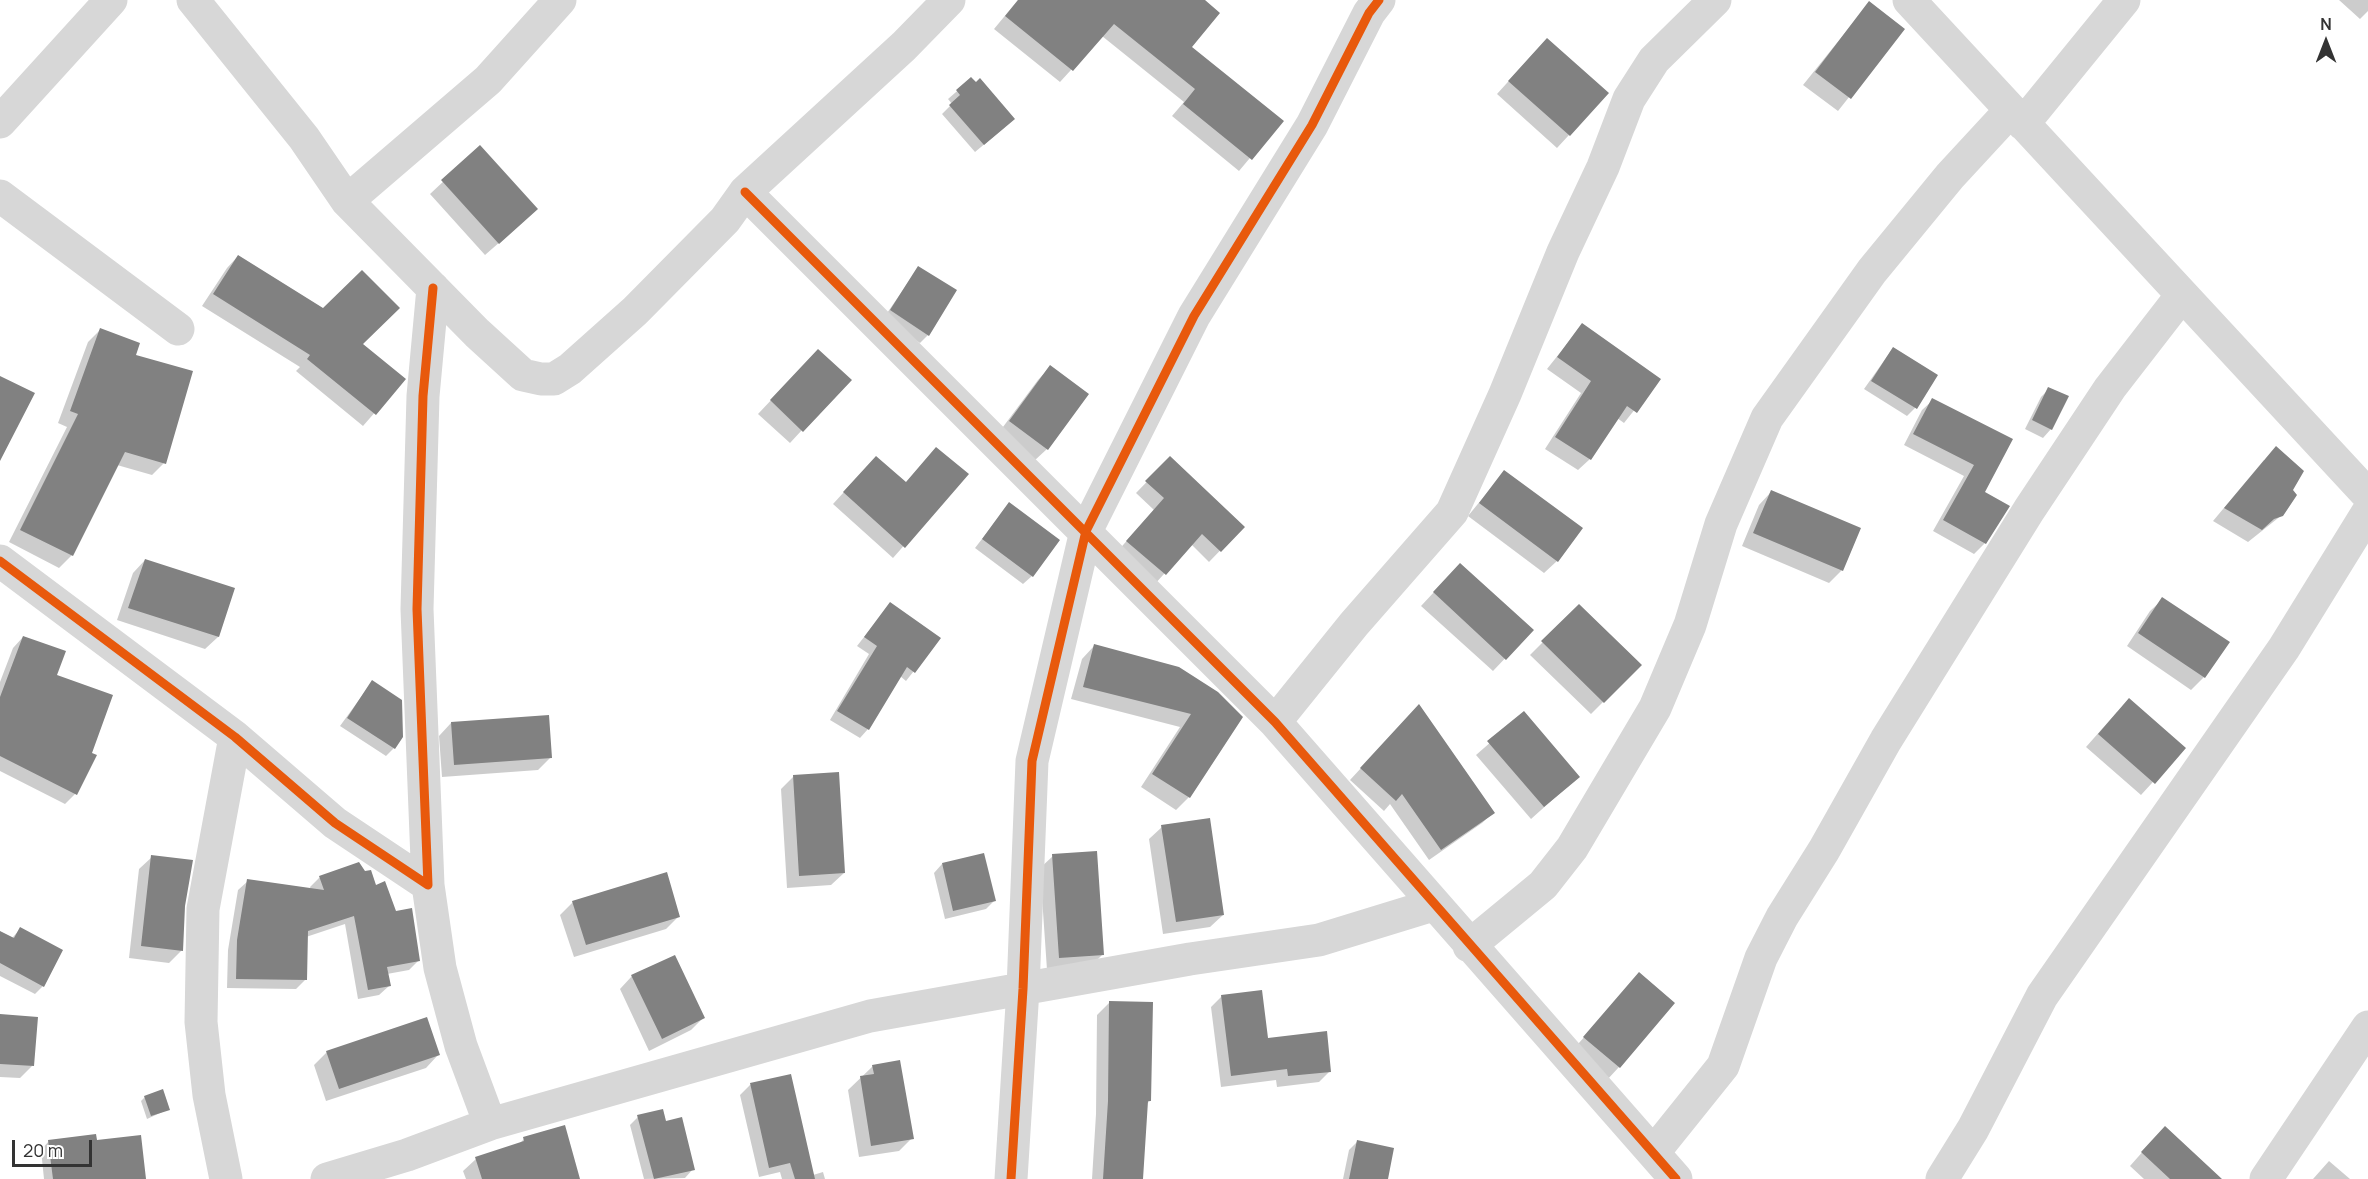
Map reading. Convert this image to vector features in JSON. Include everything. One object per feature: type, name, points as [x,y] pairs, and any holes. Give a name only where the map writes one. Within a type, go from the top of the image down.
[{"type":"street","points":[[0,122],[111,0]]},
{"type":"street","points":[[193,0],[304,138],[347,201],[523,375],[554,379],[570,369],[635,311],[725,220],[745,192],[904,46],[949,0]]},
{"type":"street","points":[[347,201],[488,80],[560,0]]},
{"type":"street","points":[[1011,1179],[1023,989],[1032,761],[1086,531],[1194,316],[1312,125],[1379,0]]},
{"type":"street","points":[[1275,722],[1354,624],[1452,512],[1505,394],[1563,252],[1603,167],[1629,99],[1654,60],[1715,0]]},
{"type":"street","points":[[1909,0],[2368,495]]},
{"type":"street","points":[[1469,946],[1543,885],[1572,848],[1655,708],[1690,625],[1721,524],[1767,418],[1872,271],[1950,176],[2017,117],[2124,0]]},
{"type":"street","points":[[745,192],[1275,722],[1433,905],[1676,1179]]},
{"type":"street","points":[[0,196],[178,329]]},
{"type":"street","points":[[433,288],[423,396],[417,609],[428,885],[440,968],[461,1046],[490,1124]]},
{"type":"street","points":[[1653,1152],[1723,1066],[1761,958],[1886,740],[2029,510],[2104,398],[2182,295]]},
{"type":"street","points":[[1942,1179],[1973,1129],[2042,996],[2284,648],[2368,512]]},
{"type":"street","points":[[0,561],[235,737],[335,823],[428,885]]},
{"type":"street","points":[[226,1179],[209,1095],[201,1022],[203,909],[235,737]]},
{"type":"street","points":[[327,1179],[407,1155],[490,1124],[870,1016],[1319,940],[1433,905]]},
{"type":"street","points":[[2266,1179],[2368,1027]]},
{"type":"building","points":[[1018,0],[1205,0],[1220,13],[1192,47],[1284,121],[1252,160],[1183,104],[1195,89],[1114,24],[1073,71],[1005,16]]},
{"type":"building","points":[[1869,1],[1905,29],[1851,99],[1815,72]]},
{"type":"building","points":[[1547,38],[1609,93],[1570,136],[1508,81]]},
{"type":"building","points":[[971,77],[976,82],[980,78],[1015,119],[984,145],[949,105],[960,95],[956,90]]},
{"type":"building","points":[[480,145],[538,209],[499,244],[441,180]]},
{"type":"building","points":[[238,255],[323,308],[362,270],[400,308],[363,344],[406,379],[376,415],[307,359],[310,355],[213,294]]},
{"type":"building","points":[[918,266],[957,290],[929,336],[890,310]]},
{"type":"building","points":[[1582,323],[1661,379],[1637,413],[1627,406],[1591,460],[1555,437],[1591,381],[1557,357]]},
{"type":"building","points":[[100,328],[140,343],[136,355],[193,371],[166,464],[125,452],[73,556],[20,530],[78,414],[70,411]]},
{"type":"building","points":[[1893,347],[1938,375],[1917,409],[1871,381]]},
{"type":"building","points":[[818,349],[852,380],[803,432],[770,400]]},
{"type":"building","points":[[1050,365],[1089,394],[1048,450],[1009,421]]},
{"type":"building","points":[[0,376],[35,393],[0,461]]},
{"type":"building","points":[[2048,387],[2069,396],[2052,430],[2032,420]]},
{"type":"building","points":[[1932,398],[2013,439],[1985,492],[2010,506],[1986,544],[1943,520],[1974,465],[1913,434]]},
{"type":"building","points":[[2276,446],[2304,471],[2293,490],[2297,495],[2283,516],[2274,519],[2262,530],[2224,508]]},
{"type":"building","points":[[936,447],[969,474],[905,548],[843,492],[876,456],[906,482]]},
{"type":"building","points":[[1170,456],[1245,527],[1221,552],[1202,534],[1166,575],[1126,541],[1164,498],[1145,481]]},
{"type":"building","points":[[1504,470],[1583,528],[1558,562],[1479,503]]},
{"type":"building","points":[[1771,490],[1861,528],[1843,571],[1753,533]]},
{"type":"building","points":[[1009,502],[1060,540],[1033,577],[982,539]]},
{"type":"building","points":[[145,559],[235,588],[219,637],[128,608]]},
{"type":"building","points":[[1460,563],[1534,630],[1506,660],[1433,592]]},
{"type":"building","points":[[2162,597],[2230,642],[2205,678],[2138,633]]},
{"type":"building","points":[[890,602],[941,638],[915,673],[907,667],[869,730],[837,711],[877,646],[864,637]]},
{"type":"building","points":[[1579,604],[1642,665],[1604,703],[1541,641]]},
{"type":"building","points":[[23,636],[66,651],[57,675],[113,695],[92,753],[97,755],[77,795],[0,756],[0,697]]},
{"type":"building","points":[[1094,644],[1179,667],[1218,692],[1243,717],[1190,798],[1152,774],[1191,714],[1083,687]]},
{"type":"building","points":[[372,680],[402,700],[403,737],[395,749],[347,718]]},
{"type":"building","points":[[2129,698],[2186,748],[2155,784],[2098,734]]},
{"type":"building","points":[[1419,704],[1495,813],[1441,850],[1402,794],[1396,801],[1360,768]]},
{"type":"building","points":[[1524,711],[1580,777],[1544,807],[1487,741]]},
{"type":"building","points":[[549,715],[552,758],[454,765],[451,722]]},
{"type":"building","points":[[839,772],[845,873],[799,876],[793,775]]},
{"type":"building","points":[[1210,818],[1224,915],[1176,922],[1161,825]]},
{"type":"building","points":[[1097,851],[1104,955],[1059,958],[1052,854]]},
{"type":"building","points":[[984,853],[996,901],[953,911],[942,863]]},
{"type":"building","points":[[151,855],[193,860],[185,906],[183,951],[141,946]]},
{"type":"building","points":[[359,862],[365,871],[371,870],[376,885],[385,881],[396,911],[412,908],[420,961],[387,967],[391,986],[368,990],[354,916],[308,931],[307,980],[236,979],[237,940],[247,879],[324,890],[319,876]]},
{"type":"building","points":[[667,872],[680,917],[586,945],[572,901]]},
{"type":"building","points":[[20,927],[63,950],[44,987],[0,963],[0,931],[14,938]]},
{"type":"building","points":[[675,955],[705,1018],[662,1039],[631,975]]},
{"type":"building","points":[[1639,972],[1675,1003],[1620,1068],[1583,1037]]},
{"type":"building","points":[[1262,990],[1268,1038],[1327,1031],[1331,1072],[1288,1076],[1287,1069],[1231,1076],[1221,995]]},
{"type":"building","points":[[1109,1001],[1153,1002],[1151,1101],[1148,1101],[1143,1179],[1103,1179],[1108,1101]]},
{"type":"building","points":[[0,1014],[38,1017],[34,1066],[0,1064]]},
{"type":"building","points":[[427,1017],[440,1055],[339,1089],[326,1051]]},
{"type":"building","points":[[900,1060],[914,1139],[871,1146],[860,1076],[874,1074],[872,1065]]},
{"type":"building","points":[[791,1074],[815,1179],[795,1179],[790,1163],[769,1168],[750,1083]]},
{"type":"building","points":[[163,1089],[170,1110],[151,1116],[144,1096]]},
{"type":"building","points":[[663,1109],[666,1121],[682,1117],[695,1170],[654,1179],[637,1115]]},
{"type":"building","points":[[565,1125],[580,1179],[482,1179],[475,1157],[524,1141],[523,1137]]},
{"type":"building","points":[[2165,1126],[2222,1179],[2170,1179],[2141,1152]]},
{"type":"building","points":[[96,1134],[97,1140],[141,1135],[146,1179],[53,1179],[48,1140]]},
{"type":"building","points":[[1357,1140],[1394,1148],[1388,1179],[1349,1179]]},
{"type":"cycle path","points":[[1011,1179],[1023,989],[1032,761],[1086,531],[1194,316],[1312,125],[1369,13],[1379,0]]},
{"type":"cycle path","points":[[745,192],[1275,722],[1676,1179]]},
{"type":"cycle path","points":[[0,561],[235,737],[335,823],[428,885],[417,609],[423,396],[433,288]]}]
